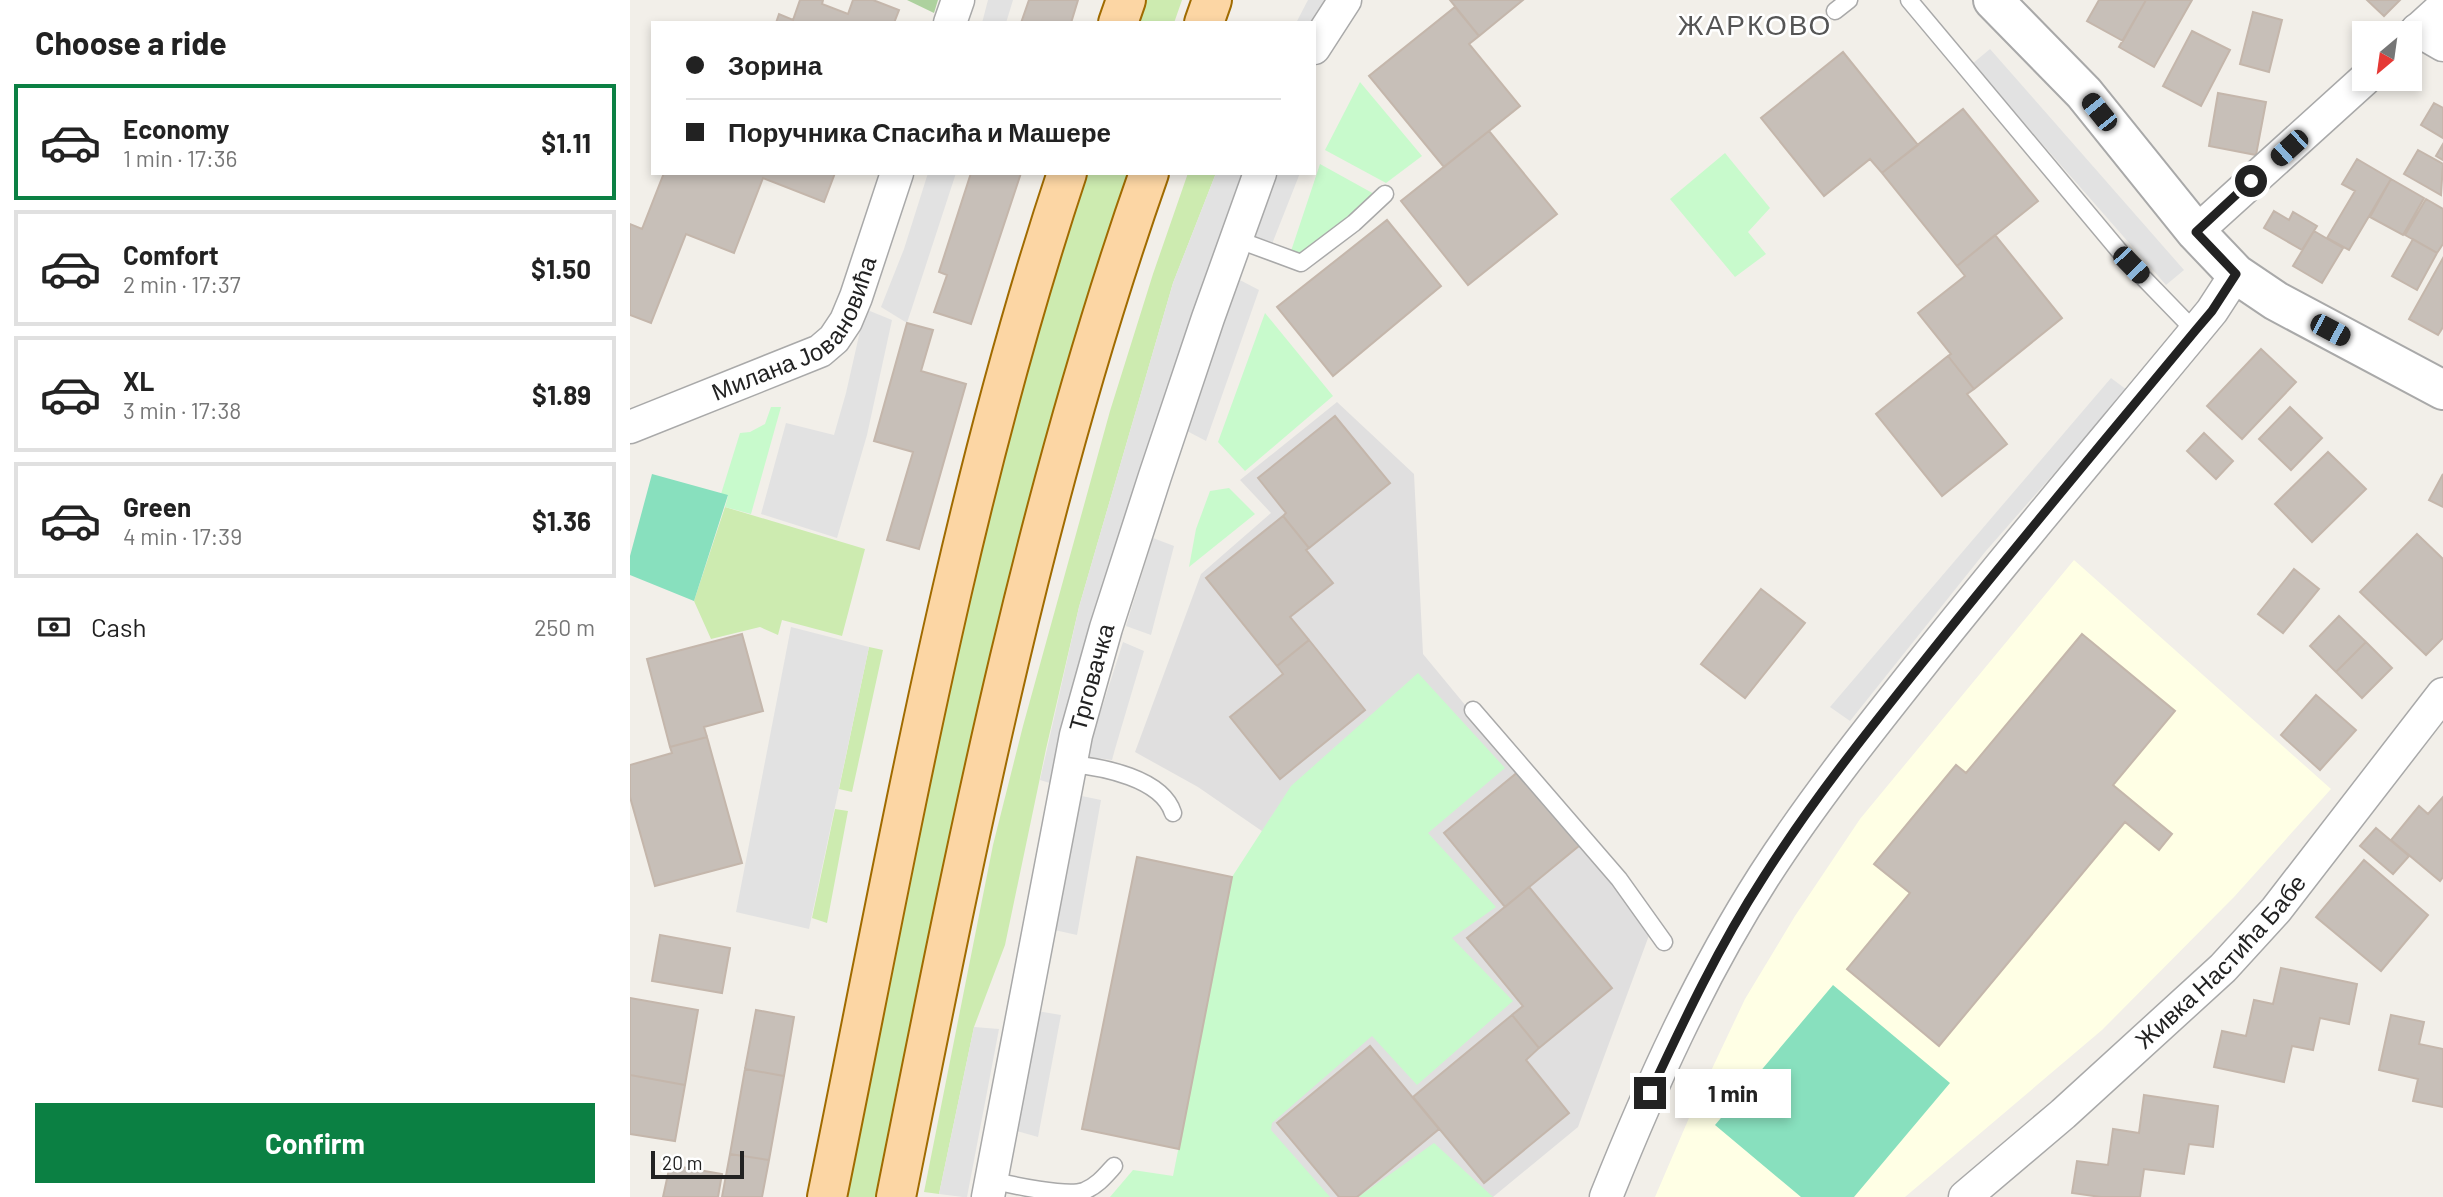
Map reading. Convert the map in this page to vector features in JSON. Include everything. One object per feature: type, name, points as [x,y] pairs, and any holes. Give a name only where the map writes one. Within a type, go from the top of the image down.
[{"type":"main road","points":[[1119,21],[1126,0]]},
{"type":"main road","points":[[1204,21],[1212,0]]},
{"type":"main road","points":[[827,1197],[945,615],[990,434],[1030,290],[1066,175]]},
{"type":"main road","points":[[896,1197],[956,895],[1021,611],[1074,406],[1148,175]]},
{"type":"street","points":[[951,21],[958,0]]},
{"type":"street","points":[[1316,45],[1345,0]]},
{"type":"street","points":[[1993,0],[2084,93],[2196,232],[2236,274],[2276,301],[2443,390]]},
{"type":"street","points":[[2423,38],[2443,7]]},
{"type":"street","points":[[2196,232],[2352,91]]},
{"type":"street","name":"Милана Јовановића","points":[[630,427],[820,351],[834,339],[846,321],[856,297],[896,175]]},
{"type":"street","name":"Трговачка","points":[[990,1189],[1071,764],[1106,628],[1259,175]]},
{"type":"street","points":[[1606,1197],[1661,1070],[1710,970],[1746,904],[1797,826],[1837,770],[2003,560],[2212,311],[2236,274]]},
{"type":"street","name":"Живка Настића Бабе","points":[[1965,1197],[2101,1081],[2223,968],[2276,910],[2443,694]]},
{"type":"lane","points":[[1835,11],[1849,0]]},
{"type":"lane","points":[[1909,0],[2131,265],[2195,331]]},
{"type":"lane","points":[[1236,239],[1301,263],[1354,223],[1385,194]]},
{"type":"lane","points":[[1474,710],[1619,879],[1664,942]]},
{"type":"lane","points":[[1071,764],[1098,766],[1143,781],[1170,804],[1172,813]]},
{"type":"lane","points":[[990,1189],[1082,1192],[1098,1182],[1114,1166]]},
{"type":"shaded area","points":[[988,0],[1013,0],[1007,21],[983,21]]},
{"type":"shaded area","points":[[1308,0],[1327,0],[1315,21],[1297,21]]},
{"type":"shaded area","points":[[1990,49],[2184,270],[2166,285],[1972,64]]},
{"type":"shaded area","points":[[927,175],[955,175],[907,323],[881,307],[904,249]]},
{"type":"shaded area","points":[[1215,175],[1246,175],[1208,268],[1131,499],[1053,784],[1040,780],[1079,607],[1173,283]]},
{"type":"shaded area","points":[[1272,175],[1299,175],[1272,244],[1251,236]]},
{"type":"shaded area","points":[[1236,278],[1259,290],[1206,441],[1187,431]]},
{"type":"shaded area","points":[[865,309],[892,320],[867,435],[837,538],[761,514],[786,423],[834,435]]},
{"type":"shaded area","points":[[2111,378],[2127,390],[1985,552],[1850,721],[1830,707]]},
{"type":"shaded area","points":[[1337,402],[1414,474],[1423,654],[1651,930],[1578,1127],[1493,1197],[1194,1197],[1272,838],[1198,787],[1135,752],[1201,574],[1271,513],[1240,480]]},
{"type":"shaded area","points":[[1153,538],[1174,546],[1151,635],[1126,626]]},
{"type":"shaded area","points":[[2074,560],[2331,789],[2234,897],[2102,1030],[1905,1197],[1655,1197],[1745,999],[1795,916],[1860,819]]},
{"type":"shaded area","points":[[791,627],[869,647],[809,929],[736,912]]},
{"type":"shaded area","points":[[1123,642],[1144,651],[1112,760],[1089,757],[1091,742]]},
{"type":"shaded area","points":[[1077,795],[1101,800],[1077,935],[1050,929]]},
{"type":"shaded area","points":[[1037,1011],[1061,1015],[1038,1137],[1013,1130]]},
{"type":"shaded area","points":[[974,1027],[999,1029],[967,1197],[939,1194]]},
{"type":"green space","points":[[907,0],[938,0],[934,13]]},
{"type":"green space","points":[[1144,0],[1182,0],[1175,21],[1136,21]]},
{"type":"green space","points":[[1360,82],[1422,156],[1386,183],[1325,150]]},
{"type":"green space","points":[[1725,153],[1770,208],[1748,232],[1766,254],[1735,277],[1670,199]]},
{"type":"green space","points":[[1320,164],[1376,195],[1302,253],[1291,251]]},
{"type":"green space","points":[[1085,175],[1130,175],[1035,478],[973,732],[880,1197],[841,1197],[917,829],[992,491]]},
{"type":"green space","points":[[1187,175],[1215,175],[1173,283],[1079,607],[1005,945],[974,1027],[939,1194],[924,1192],[993,845],[1110,411]]},
{"type":"green space","points":[[1265,313],[1333,396],[1245,471],[1218,442]]},
{"type":"green space","points":[[771,407],[781,407],[751,514],[725,507],[728,496],[721,494],[740,433],[750,432],[765,424]]},
{"type":"green space","points":[[652,474],[728,495],[694,601],[630,575],[630,556]]},
{"type":"green space","points":[[1229,488],[1255,514],[1189,567],[1196,529],[1210,491]]},
{"type":"green space","points":[[725,507],[865,549],[842,636],[782,620],[778,635],[760,627],[711,639],[694,601]]},
{"type":"green space","points":[[869,647],[883,650],[852,792],[839,789]]},
{"type":"green space","points":[[1418,673],[1505,768],[1428,833],[1496,907],[1452,938],[1513,1001],[1417,1085],[1372,1036],[1272,1123],[1271,1130],[1330,1197],[1110,1197],[1133,1170],[1173,1176],[1232,877],[1291,786]]},
{"type":"green space","points":[[835,809],[848,811],[827,923],[812,918]]},
{"type":"green space","points":[[1833,985],[1950,1083],[1854,1197],[1801,1197],[1715,1125]]},
{"type":"green space","points":[[1434,1143],[1493,1197],[1358,1197]]},
{"type":"building","points":[[800,0],[823,0],[822,4],[848,14],[853,0],[873,0],[899,10],[895,21],[777,21],[779,14],[793,20]]},
{"type":"building","points":[[1029,0],[1078,0],[1072,21],[1022,21]]},
{"type":"building","points":[[1450,0],[1523,0],[1479,36]]},
{"type":"building","points":[[2099,0],[2146,0],[2123,41],[2087,21]]},
{"type":"building","points":[[2146,0],[2192,0],[2154,67],[2119,47]]},
{"type":"building","points":[[2367,0],[2400,0],[2384,16]]},
{"type":"building","points":[[1455,7],[1479,36],[1469,44],[1520,106],[1444,167],[1369,76]]},
{"type":"building","points":[[2253,12],[2282,20],[2269,72],[2240,64]]},
{"type":"building","points":[[2192,31],[2230,50],[2201,106],[2163,86]]},
{"type":"building","points":[[1843,52],[1918,145],[1882,173],[1870,159],[1824,196],[1761,118]]},
{"type":"building","points":[[2218,93],[2266,102],[2256,155],[2209,146]]},
{"type":"building","points":[[2434,103],[2443,108],[2443,138],[2421,125]]},
{"type":"building","points":[[1963,109],[2038,201],[1957,266],[1882,173]]},
{"type":"building","points":[[1489,131],[1557,214],[1468,285],[1401,201]]},
{"type":"building","points":[[2443,144],[2443,160],[2436,156]]},
{"type":"building","points":[[2418,150],[2443,164],[2441,195],[2404,174]]},
{"type":"building","points":[[2357,159],[2391,179],[2349,250],[2327,238],[2355,191],[2342,184]]},
{"type":"building","points":[[663,175],[834,175],[824,202],[763,178],[734,253],[686,234],[651,323],[630,315],[630,224],[642,229]]},
{"type":"building","points":[[970,175],[1020,175],[971,324],[934,312],[947,275],[939,272]]},
{"type":"building","points":[[2391,179],[2424,198],[2403,235],[2370,217]]},
{"type":"building","points":[[2426,199],[2443,209],[2443,244],[2437,253],[2405,235]]},
{"type":"building","points":[[2274,211],[2289,220],[2293,212],[2317,226],[2302,250],[2264,228]]},
{"type":"building","points":[[1387,220],[1441,286],[1333,376],[1277,307]]},
{"type":"building","points":[[2314,231],[2343,248],[2322,283],[2293,266]]},
{"type":"building","points":[[1995,235],[2062,318],[1974,389],[1948,356],[1951,354],[1918,313],[1965,276],[1957,266]]},
{"type":"building","points":[[2413,239],[2437,253],[2417,290],[2392,276]]},
{"type":"building","points":[[2443,258],[2443,327],[2438,335],[2409,319]]},
{"type":"building","points":[[907,323],[933,330],[921,371],[966,384],[919,549],[887,540],[913,452],[874,441]]},
{"type":"building","points":[[2261,349],[2296,382],[2242,439],[2207,406]]},
{"type":"building","points":[[1948,356],[1974,389],[1967,394],[2007,444],[1942,496],[1876,414]]},
{"type":"building","points":[[2290,407],[2322,438],[2291,470],[2259,439]]},
{"type":"building","points":[[1335,416],[1390,483],[1309,548],[1283,516],[1286,513],[1258,478]]},
{"type":"building","points":[[2204,433],[2233,461],[2216,479],[2187,451]]},
{"type":"building","points":[[2328,452],[2366,489],[2312,542],[2275,504]]},
{"type":"building","points":[[2443,474],[2443,507],[2429,500]]},
{"type":"building","points":[[1283,516],[1333,583],[1290,617],[1309,640],[1277,666],[1206,578]]},
{"type":"building","points":[[2417,534],[2443,559],[2443,638],[2426,655],[2360,592]]},
{"type":"building","points":[[2294,569],[2319,589],[2283,633],[2258,614]]},
{"type":"building","points":[[1761,589],[1805,623],[1745,698],[1701,664]]},
{"type":"building","points":[[2339,616],[2366,642],[2336,672],[2310,646]]},
{"type":"building","points":[[742,634],[763,711],[704,727],[707,737],[670,747],[647,659]]},
{"type":"building","points":[[2082,634],[2175,711],[2113,785],[2172,834],[2159,850],[2125,822],[1939,1046],[1847,969],[1910,893],[1874,864],[1956,765],[1966,773]]},
{"type":"building","points":[[1309,640],[1365,710],[1280,779],[1230,717],[1283,674],[1277,666]]},
{"type":"building","points":[[2366,642],[2392,668],[2362,698],[2336,672]]},
{"type":"building","points":[[2316,695],[2356,730],[2320,770],[2281,735]]},
{"type":"building","points":[[707,737],[742,863],[655,886],[630,797],[630,765],[672,753],[670,747]]},
{"type":"building","points":[[1519,771],[1580,845],[1505,907],[1444,833]]},
{"type":"building","points":[[2443,797],[2443,877],[2440,881],[2391,840],[2419,806],[2428,814]]},
{"type":"building","points":[[2376,828],[2409,856],[2393,874],[2360,846]]},
{"type":"building","points":[[1137,857],[1232,877],[1179,1149],[1082,1129]]},
{"type":"building","points":[[2364,860],[2428,915],[2381,971],[2316,917]]},
{"type":"building","points":[[1529,887],[1612,988],[1539,1048],[1512,1015],[1523,1006],[1467,938]]},
{"type":"building","points":[[660,935],[730,948],[722,993],[652,981]]},
{"type":"building","points":[[2281,968],[2357,984],[2349,1024],[2320,1018],[2313,1050],[2292,1046],[2284,1082],[2214,1067],[2222,1031],[2246,1036],[2254,1000],[2273,1004]]},
{"type":"building","points":[[630,998],[698,1010],[685,1085],[630,1075]]},
{"type":"building","points":[[756,1010],[794,1017],[784,1076],[745,1069]]},
{"type":"building","points":[[1512,1015],[1539,1048],[1526,1060],[1569,1113],[1484,1183],[1413,1097]]},
{"type":"building","points":[[2391,1015],[2424,1022],[2419,1044],[2443,1049],[2443,1107],[2413,1101],[2418,1079],[2379,1070]]},
{"type":"building","points":[[1370,1046],[1439,1129],[1357,1197],[1339,1197],[1277,1123]]},
{"type":"building","points":[[745,1069],[784,1076],[769,1160],[730,1154]]},
{"type":"building","points":[[630,1075],[685,1085],[675,1141],[630,1134]]},
{"type":"building","points":[[2144,1095],[2218,1106],[2213,1147],[2189,1144],[2184,1174],[2144,1169],[2140,1197],[2101,1197],[2072,1193],[2077,1161],[2108,1165],[2113,1129],[2139,1133]]},
{"type":"building","points":[[730,1154],[769,1160],[762,1197],[722,1197]]},
{"type":"building","points":[[670,1165],[722,1174],[718,1197],[663,1197]]},
{"type":"district","name":"ЖАРКОВО","points":[[1755,25]]},
{"type":"route","points":[[1650,1093],[1710,970],[1746,904],[1837,770],[2003,560],[2212,311],[2224,293],[2236,274],[2196,232],[2251,181]]}]
